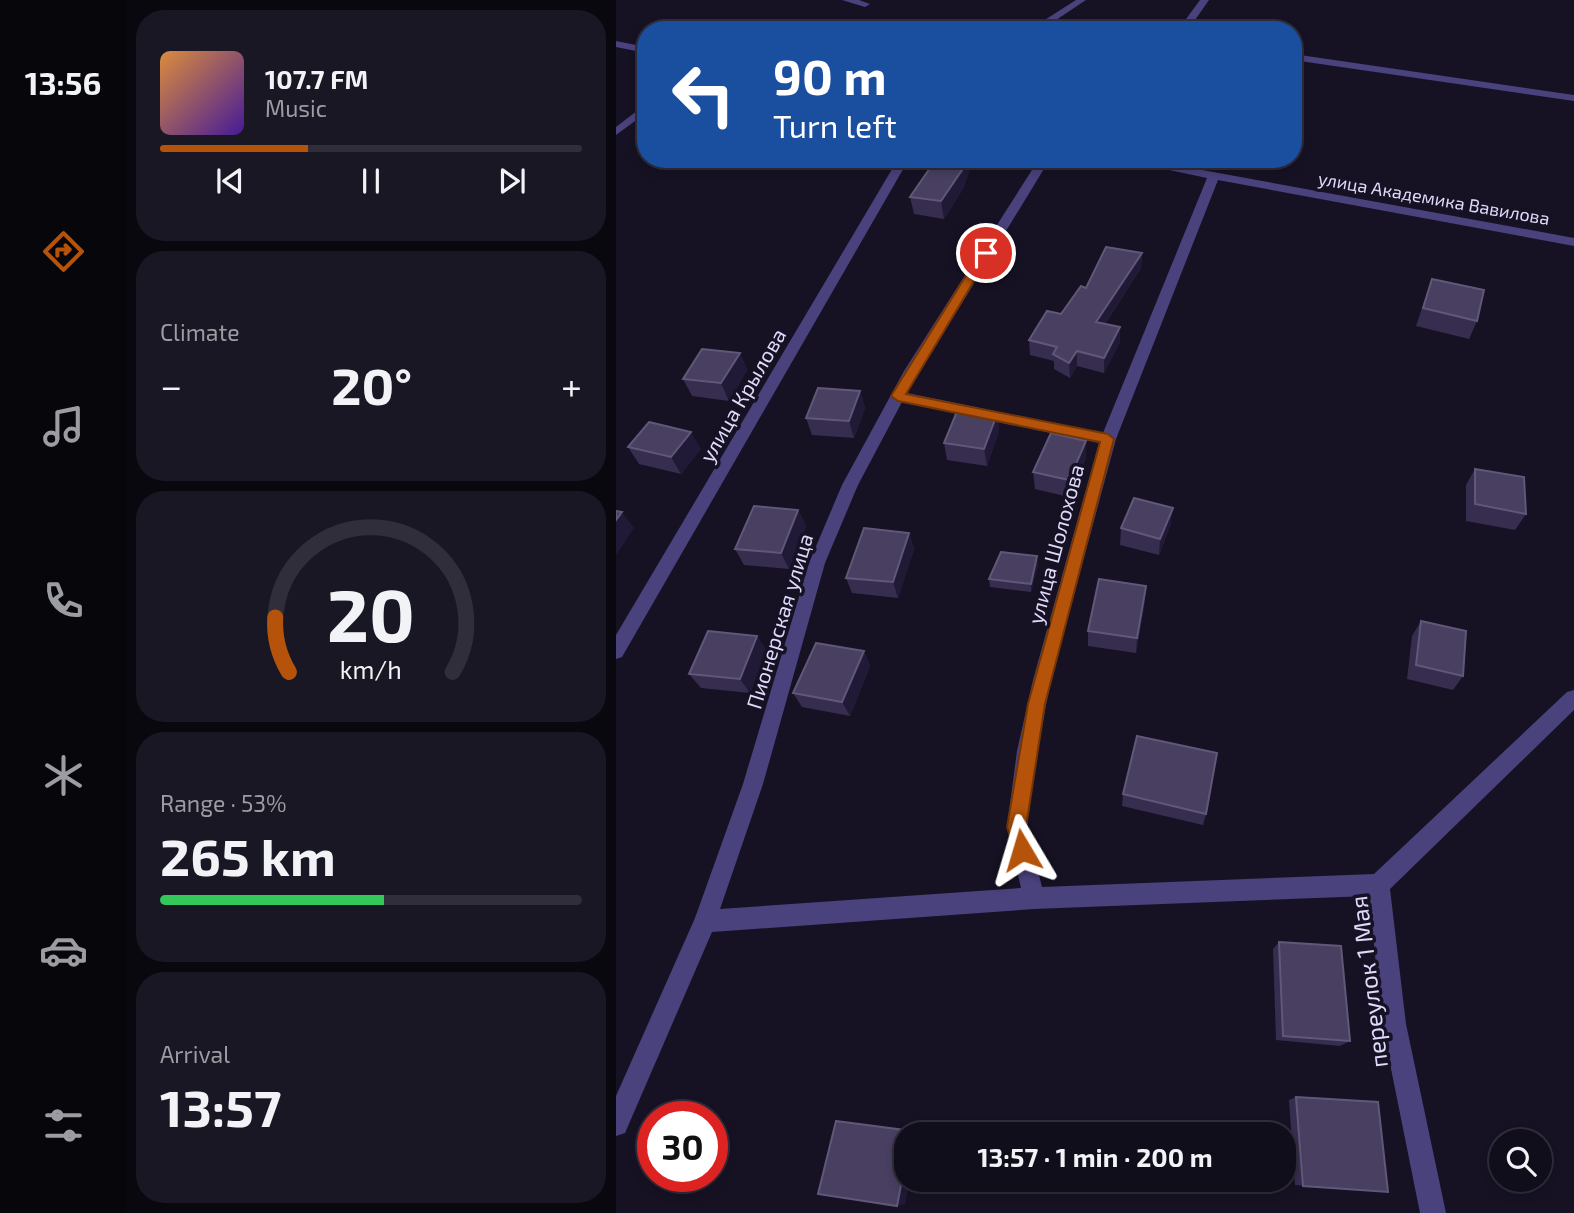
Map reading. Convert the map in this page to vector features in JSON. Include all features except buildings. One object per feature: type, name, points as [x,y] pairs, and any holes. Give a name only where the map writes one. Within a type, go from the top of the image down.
[{"type":"street","points":[[846,0],[865,4]]},
{"type":"street","points":[[1046,21],[1082,0]]},
{"type":"street","points":[[1190,21],[1205,0]]},
{"type":"street","points":[[616,44],[637,48]]},
{"type":"street","points":[[1302,58],[1574,98]]},
{"type":"street","points":[[616,132],[637,114]]},
{"type":"street","name":"улица Крылова","points":[[616,651],[899,168]]},
{"type":"street","name":"Пионерская улица","points":[[616,1124],[705,921],[753,784],[817,563],[850,485],[911,371],[1039,168]]},
{"type":"street","name":"улица Академика Вавилова","points":[[1171,168],[1574,242]]},
{"type":"street","name":"улица Шолохова","points":[[1034,898],[1017,827],[1027,751],[1042,680],[1108,439],[1214,176]]},
{"type":"street","points":[[898,396],[1108,439]]},
{"type":"street","name":"переулок 1 Мая","points":[[1433,1213],[1394,1024],[1379,886],[1420,843],[1574,698]]},
{"type":"street","points":[[705,921],[1034,898],[1379,886]]},
{"type":"route","points":[[986,253],[898,396],[1108,439],[1042,680],[1027,751],[1017,827],[1022,850]]}]
